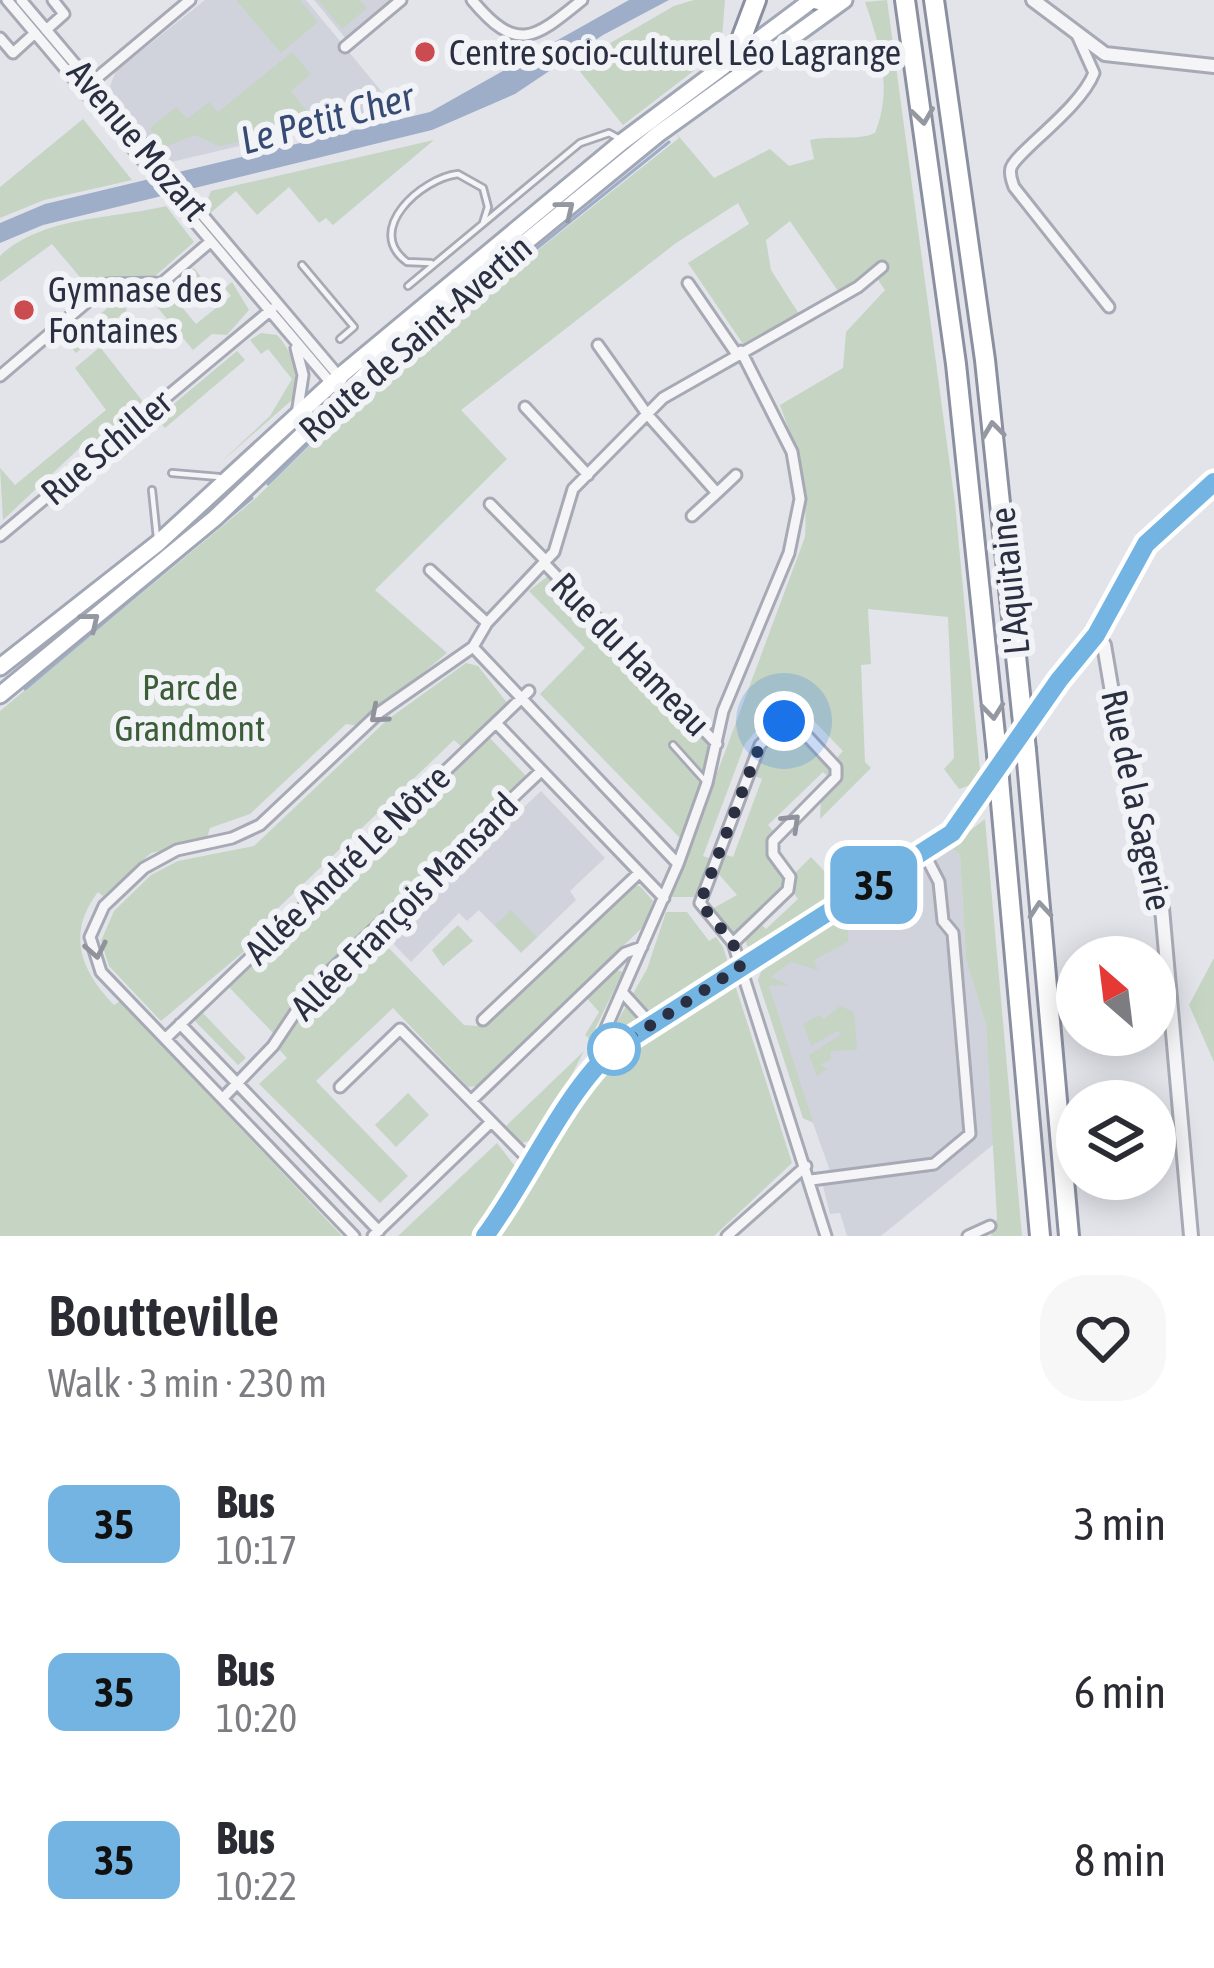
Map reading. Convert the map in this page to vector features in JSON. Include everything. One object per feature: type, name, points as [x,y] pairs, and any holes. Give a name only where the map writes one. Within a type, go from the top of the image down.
[{"type":"highway","points":[[733,61],[756,0]]},
{"type":"highway","points":[[815,0],[840,0]]},
{"type":"highway","name":"L'Aquitaine","points":[[905,0],[956,364],[997,754],[991,794],[1040,1236]]},
{"type":"highway","name":"L'Aquitaine","points":[[934,0],[980,322],[1026,750],[1069,1236]]},
{"type":"main road","name":"Route de Saint-Avertin","points":[[0,695],[215,518],[339,384],[622,142],[815,0]]},
{"type":"main road","name":"Route de Saint-Avertin","points":[[0,667],[158,543],[296,416],[840,0]]},
{"type":"street","name":"Avenue Mozart","points":[[7,0],[40,32],[214,239],[268,313],[339,384]]},
{"type":"street","name":"Avenue Mozart","points":[[21,0],[40,32]]},
{"type":"street","points":[[0,38],[13,53],[64,14],[54,0]]},
{"type":"street","points":[[86,87],[190,0]]},
{"type":"street","points":[[345,47],[401,0]]},
{"type":"street","points":[[472,0],[505,33],[538,34],[582,0]]},
{"type":"street","points":[[1033,0],[1077,35],[1118,58],[1213,64]]},
{"type":"street","points":[[1077,35],[1092,79],[1061,122],[1015,162],[1011,180],[1109,307]]},
{"type":"street","name":"Avenue Mozart","points":[[214,239],[278,304],[339,384]]},
{"type":"street","points":[[0,376],[108,284],[162,284],[214,239]]},
{"type":"street","points":[[354,1236],[95,962],[90,937],[104,906],[154,860],[260,825],[380,712],[473,647],[487,622],[546,562],[573,489],[647,414],[738,352],[859,287],[883,267]]},
{"type":"street","points":[[601,1060],[599,1044],[678,864],[707,783],[723,711],[789,553],[800,499],[792,452],[738,352],[688,283]]},
{"type":"street","name":"Rue Schiller","points":[[0,536],[278,304]]},
{"type":"street","points":[[295,343],[303,375],[296,416]]},
{"type":"street","points":[[598,345],[647,414],[717,493]]},
{"type":"street","points":[[525,406],[588,475]]},
{"type":"street","points":[[692,516],[736,476]]},
{"type":"street","points":[[485,1236],[601,1060],[650,1024],[924,853],[991,794],[1059,680],[1096,635],[1146,544],[1214,482]]},
{"type":"street","name":"Rue du Hameau","points":[[490,504],[717,744]]},
{"type":"street","points":[[430,570],[487,622]]},
{"type":"street","name":"Rue de la Sagerie","points":[[1096,635],[1105,652],[1130,798],[1162,908],[1191,1236]]},
{"type":"street","points":[[473,647],[525,694],[678,864]]},
{"type":"street","name":"Allée André Le Nôtre","points":[[166,1038],[525,694]]},
{"type":"street","points":[[733,943],[788,890],[790,877],[773,854],[772,841],[836,777],[836,767],[795,723],[784,721],[760,745],[700,903],[733,943],[826,1236]]},
{"type":"street","points":[[496,723],[664,898]]},
{"type":"street","name":"Allée François Mansard","points":[[223,1098],[264,1058],[311,989],[541,770]]},
{"type":"street","points":[[811,1180],[934,1164],[970,1134],[953,933],[943,921],[939,882],[924,853]]},
{"type":"street","points":[[483,1020],[639,873]]},
{"type":"street","points":[[470,1101],[625,952],[642,947]]},
{"type":"street","points":[[623,993],[650,1024]]},
{"type":"street","points":[[180,1024],[376,1233],[490,1123]]},
{"type":"street","points":[[340,1087],[400,1029],[535,1166]]},
{"type":"street","points":[[727,1236],[806,1166]]},
{"type":"street","points":[[968,1236],[991,1226]]},
{"type":"lane","points":[[408,286],[580,142],[609,133],[622,142]]},
{"type":"lane","points":[[437,262],[407,262],[393,248],[390,229],[399,211],[439,179],[468,176],[487,197],[486,217],[473,232]]},
{"type":"lane","points":[[302,265],[353,328],[340,339]]},
{"type":"lane","points":[[172,473],[231,478]]},
{"type":"lane","points":[[152,490],[158,543]]},
{"type":"lane","points":[[673,745],[707,783]]},
{"type":"shaded area","points":[[205,0],[306,0],[396,109],[167,163],[116,103],[110,86],[116,71]]},
{"type":"shaded area","points":[[314,0],[392,0],[346,39]]},
{"type":"shaded area","points":[[541,791],[605,858],[570,891],[576,900],[521,953],[479,910],[467,921],[459,913],[411,962],[378,928],[441,871],[448,879]]},
{"type":"shaded area","points":[[950,846],[960,855],[966,958],[986,1025],[994,1144],[881,1236],[847,1236],[840,1213],[830,1214],[823,1186],[834,1182],[813,1123],[803,1118],[758,980],[766,959]]},
{"type":"green space","points":[[236,0],[300,0],[318,22],[281,53]]},
{"type":"green space","points":[[318,0],[360,0],[367,8],[342,29]]},
{"type":"green space","points":[[694,0],[725,0],[721,50],[623,125],[574,64],[674,6]]},
{"type":"green space","name":"Parc de Grandmont","points":[[887,0],[955,503],[981,781],[959,789],[944,769],[954,758],[948,617],[868,609],[871,664],[861,665],[865,762],[871,768],[820,819],[821,800],[841,777],[835,760],[843,751],[808,715],[800,722],[783,717],[774,724],[767,718],[745,744],[703,856],[712,859],[697,897],[671,897],[805,537],[800,470],[780,405],[843,368],[846,332],[885,290],[872,271],[838,291],[790,221],[766,240],[771,270],[799,314],[743,344],[688,263],[749,224],[738,203],[676,243],[461,410],[507,459],[375,590],[447,653],[359,726],[346,724],[250,814],[210,828],[206,841],[151,853],[103,896],[98,892],[82,923],[86,965],[103,992],[114,1005],[120,1001],[342,1236],[0,1236],[0,711],[255,499],[345,411],[376,394],[372,382],[679,138],[676,133],[714,178],[770,149],[789,166],[814,159],[810,140],[875,133],[884,84],[865,2]]},
{"type":"green space","points":[[292,52],[311,74],[291,91],[318,125],[219,146],[195,135],[165,147],[150,128],[176,107],[187,119],[209,102],[218,112]]},
{"type":"green space","points":[[83,119],[132,180],[44,200],[0,218],[0,187]]},
{"type":"green space","points":[[434,140],[333,225],[326,218],[319,223],[289,187],[257,215],[236,191],[207,216],[193,198],[208,199],[211,191]]},
{"type":"green space","points":[[166,206],[194,242],[154,277],[109,277],[90,289],[52,244],[0,282],[0,256],[36,233]]},
{"type":"green space","points":[[194,268],[201,277],[175,299],[196,324],[231,296],[225,288],[232,282],[249,310],[227,335],[212,334],[193,350],[153,302]]},
{"type":"green space","points":[[118,299],[127,310],[76,353],[67,342]]},
{"type":"green space","points":[[261,333],[277,335],[291,357],[295,373],[292,400],[221,462],[270,416],[292,379],[268,349],[261,354],[250,340]]},
{"type":"green space","points":[[100,347],[144,403],[92,446],[87,441],[3,520],[0,468],[15,485],[106,410],[75,368]]},
{"type":"green space","points":[[237,351],[245,360],[165,428],[157,418]]},
{"type":"green space","points":[[548,576],[714,750],[681,839],[540,694],[585,648],[529,591]]},
{"type":"green space","points":[[466,663],[478,666],[508,704],[462,747],[454,740],[253,932],[259,939],[161,1021],[109,966],[101,941],[114,911],[151,875],[178,861],[254,846],[387,720]]},
{"type":"green space","points":[[786,725],[833,769],[831,779],[823,772],[768,825],[775,833],[769,855],[786,879],[785,888],[738,933],[729,932],[710,910],[737,895],[716,871],[723,854],[733,857],[762,779],[752,775],[764,747]]},
{"type":"green space","points":[[489,737],[528,778],[303,990],[275,1035],[228,986]]},
{"type":"green space","points":[[985,819],[1022,1236],[991,1236],[997,1218],[986,1025],[966,959],[960,855],[950,846]]},
{"type":"green space","points":[[811,857],[847,895],[755,949],[747,946],[745,937],[760,923],[766,929],[798,899],[793,892],[794,874]]},
{"type":"green space","points":[[631,885],[640,886],[653,901],[645,925],[477,1086],[468,1087],[393,1008],[316,1081],[408,1176],[380,1203],[259,1084],[287,1058],[277,1047],[312,992],[374,933],[464,1025],[477,1026]]},
{"type":"green space","points":[[867,900],[869,914],[848,926],[848,942],[814,960],[818,970],[791,962],[771,977],[788,985],[769,986],[813,1122],[803,1118],[758,980],[766,959]]},
{"type":"green space","points":[[511,910],[537,937],[521,952],[495,925]]},
{"type":"green space","points":[[666,912],[687,912],[709,941],[716,937],[723,947],[792,1163],[714,1236],[496,1236],[585,1093],[619,1055],[608,1038],[647,969]]},
{"type":"green space","points":[[458,925],[473,941],[443,966],[432,950]]},
{"type":"green space","points":[[1214,958],[1214,1062],[1189,1005]]},
{"type":"green space","points":[[613,969],[623,972],[590,1039],[585,1035],[599,1012],[585,996]]},
{"type":"green space","points":[[840,1006],[854,1012],[857,1050],[831,1051],[831,1059],[821,1064],[827,1069],[817,1076],[809,1055],[842,1034],[837,1031],[811,1046],[803,1024],[819,1015],[824,1019]]},
{"type":"green space","points":[[201,1011],[246,1058],[238,1065],[193,1019]]},
{"type":"green space","points":[[584,1051],[539,1138],[522,1143],[506,1126]]},
{"type":"green space","points":[[408,1093],[429,1115],[396,1147],[375,1125]]},
{"type":"green space","points":[[497,1143],[518,1170],[472,1236],[398,1236]]},
{"type":"water","name":"Le Petit Cher","points":[[629,0],[669,0],[603,35],[515,94],[432,130],[43,225],[0,243],[0,223],[45,204],[430,112]]},
{"type":"waterway","points":[[475,298],[669,142]]},
{"type":"waterway","points":[[268,484],[339,414]]},
{"type":"waterway","points":[[25,689],[252,498]]},
{"type":"bus line","name":"35","points":[[485,1236],[529,1176],[585,1078],[601,1060],[774,944],[903,868],[961,824],[1106,620],[1124,578],[1146,544],[1214,482]]},
{"type":"place","name":"Centre socio-culturel Léo Lagrange","points":[[425,52]]},
{"type":"place","name":"Gymnase des Fontaines","points":[[24,310]]},
{"type":"route","points":[[614,1049],[740,967],[733,943],[700,903],[760,745],[784,721]]}]
